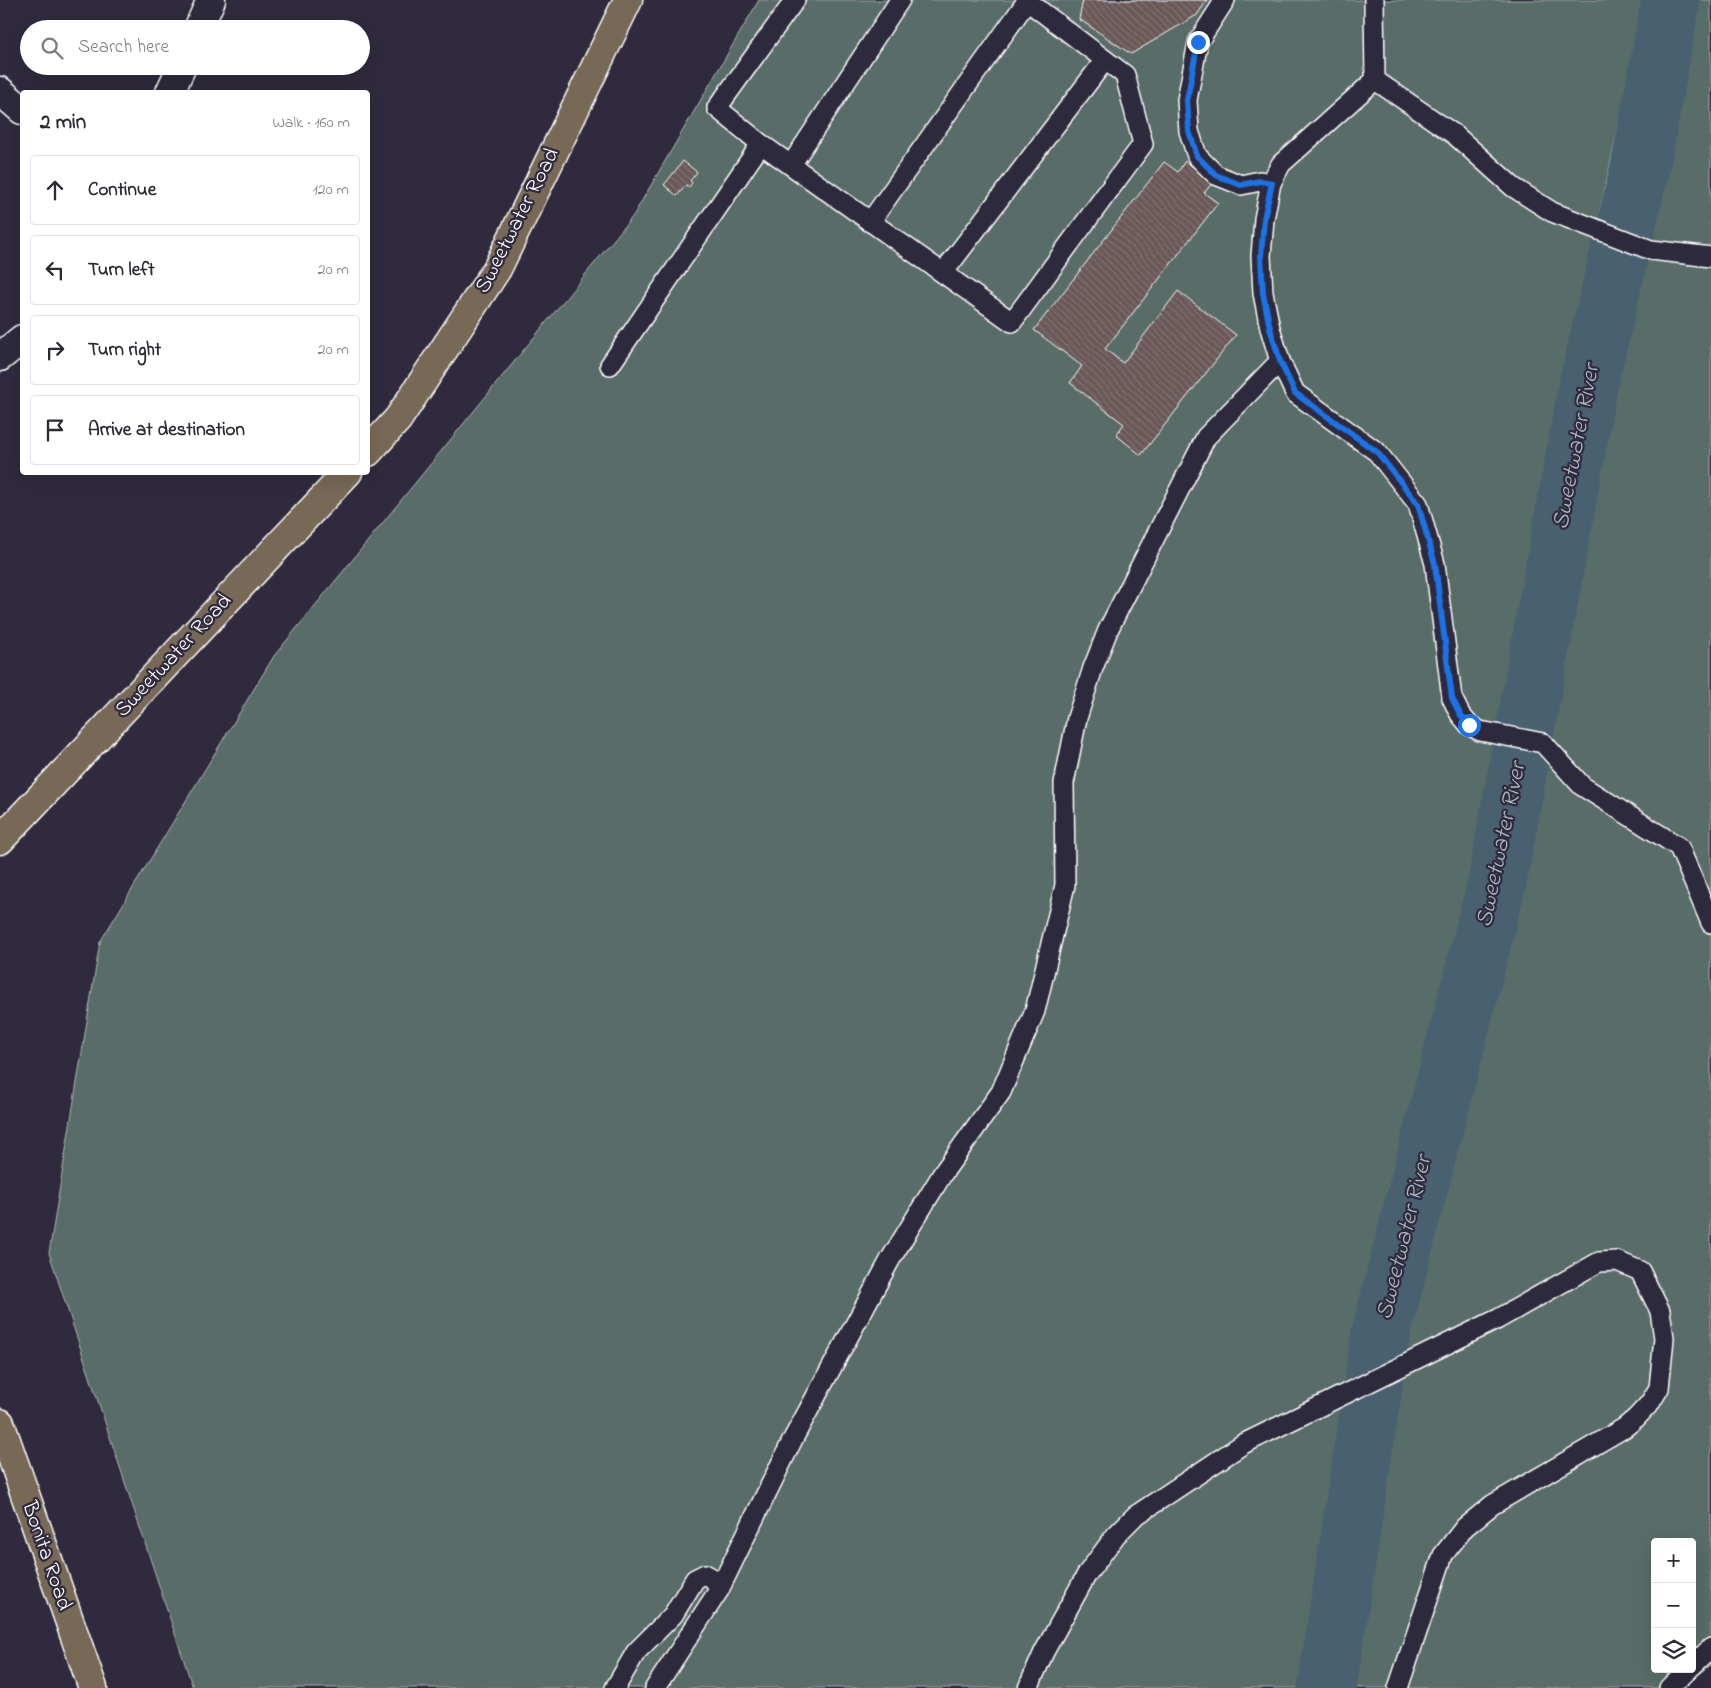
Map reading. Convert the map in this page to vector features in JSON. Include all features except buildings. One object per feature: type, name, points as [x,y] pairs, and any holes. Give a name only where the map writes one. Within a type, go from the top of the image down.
[{"type":"main road","name":"Sweetwater Road","points":[[370,450],[398,419],[497,270],[628,0]]},
{"type":"main road","name":"Sweetwater Road","points":[[0,840],[345,475]]},
{"type":"main road","name":"Bonita Road","points":[[0,1423],[93,1688]]},
{"type":"street","points":[[202,20],[211,0]]},
{"type":"street","points":[[171,90],[178,75]]},
{"type":"street","points":[[0,91],[20,108]]},
{"type":"street","points":[[0,357],[20,341]]},
{"type":"lane","points":[[795,0],[717,108],[761,144],[870,222],[944,273],[1012,322],[1143,144],[1125,75],[1027,0],[870,222]]},
{"type":"lane","points":[[791,165],[900,0]]},
{"type":"lane","points":[[1225,0],[1198,42],[1187,100],[1189,131],[1197,156],[1216,175],[1241,185],[1260,181],[1272,183]]},
{"type":"lane","points":[[1374,0],[1375,80],[1281,164],[1272,183],[1264,219],[1261,256],[1266,310],[1280,361],[1295,393],[1377,452],[1418,504],[1435,564],[1452,698],[1460,714],[1469,725],[1480,731],[1543,743],[1582,786],[1679,847],[1711,923]]},
{"type":"lane","points":[[944,273],[1105,60]]},
{"type":"lane","points":[[1375,80],[1455,134],[1514,187],[1552,212],[1652,250],[1711,257]]},
{"type":"lane","points":[[610,365],[761,144]]},
{"type":"lane","points":[[655,1688],[719,1590],[794,1437],[890,1260],[943,1173],[1001,1092],[1035,1011],[1065,885],[1064,784],[1077,718],[1096,660],[1108,630],[1206,437],[1280,361]]},
{"type":"lane","points":[[1028,1688],[1044,1652],[1088,1574],[1116,1535],[1135,1516],[1243,1444],[1498,1319],[1599,1262],[1617,1260],[1640,1271],[1660,1311],[1664,1338],[1659,1388],[1650,1403],[1624,1428],[1492,1505],[1465,1526],[1443,1555],[1398,1688]]},
{"type":"lane","points":[[615,1688],[636,1652],[673,1615],[695,1579],[705,1574],[714,1579],[719,1590]]},
{"type":"lane","points":[[1696,1662],[1711,1648]]},
{"type":"lane","points":[[1669,1688],[1685,1673]]},
{"type":"green space","points":[[759,0],[1711,0],[1711,1665],[1682,1688],[193,1688],[49,1253],[100,942],[274,656],[633,216]]},
{"type":"water","points":[[1646,0],[1660,0],[1588,328],[1507,773],[1419,1141],[1345,1500],[1316,1688],[1300,1688],[1331,1499],[1407,1142],[1495,773],[1579,306]]},
{"type":"waterway","name":"Sweetwater River","points":[[1327,1688],[1381,1333],[1497,883],[1588,385],[1640,168],[1671,0]]},
{"type":"route","points":[[1198,42],[1187,100],[1189,131],[1197,156],[1216,175],[1241,185],[1260,181],[1272,183],[1264,219],[1261,256],[1263,293],[1270,328],[1280,361],[1295,393],[1377,452],[1418,504],[1435,564],[1452,698],[1460,714],[1469,725]]}]
